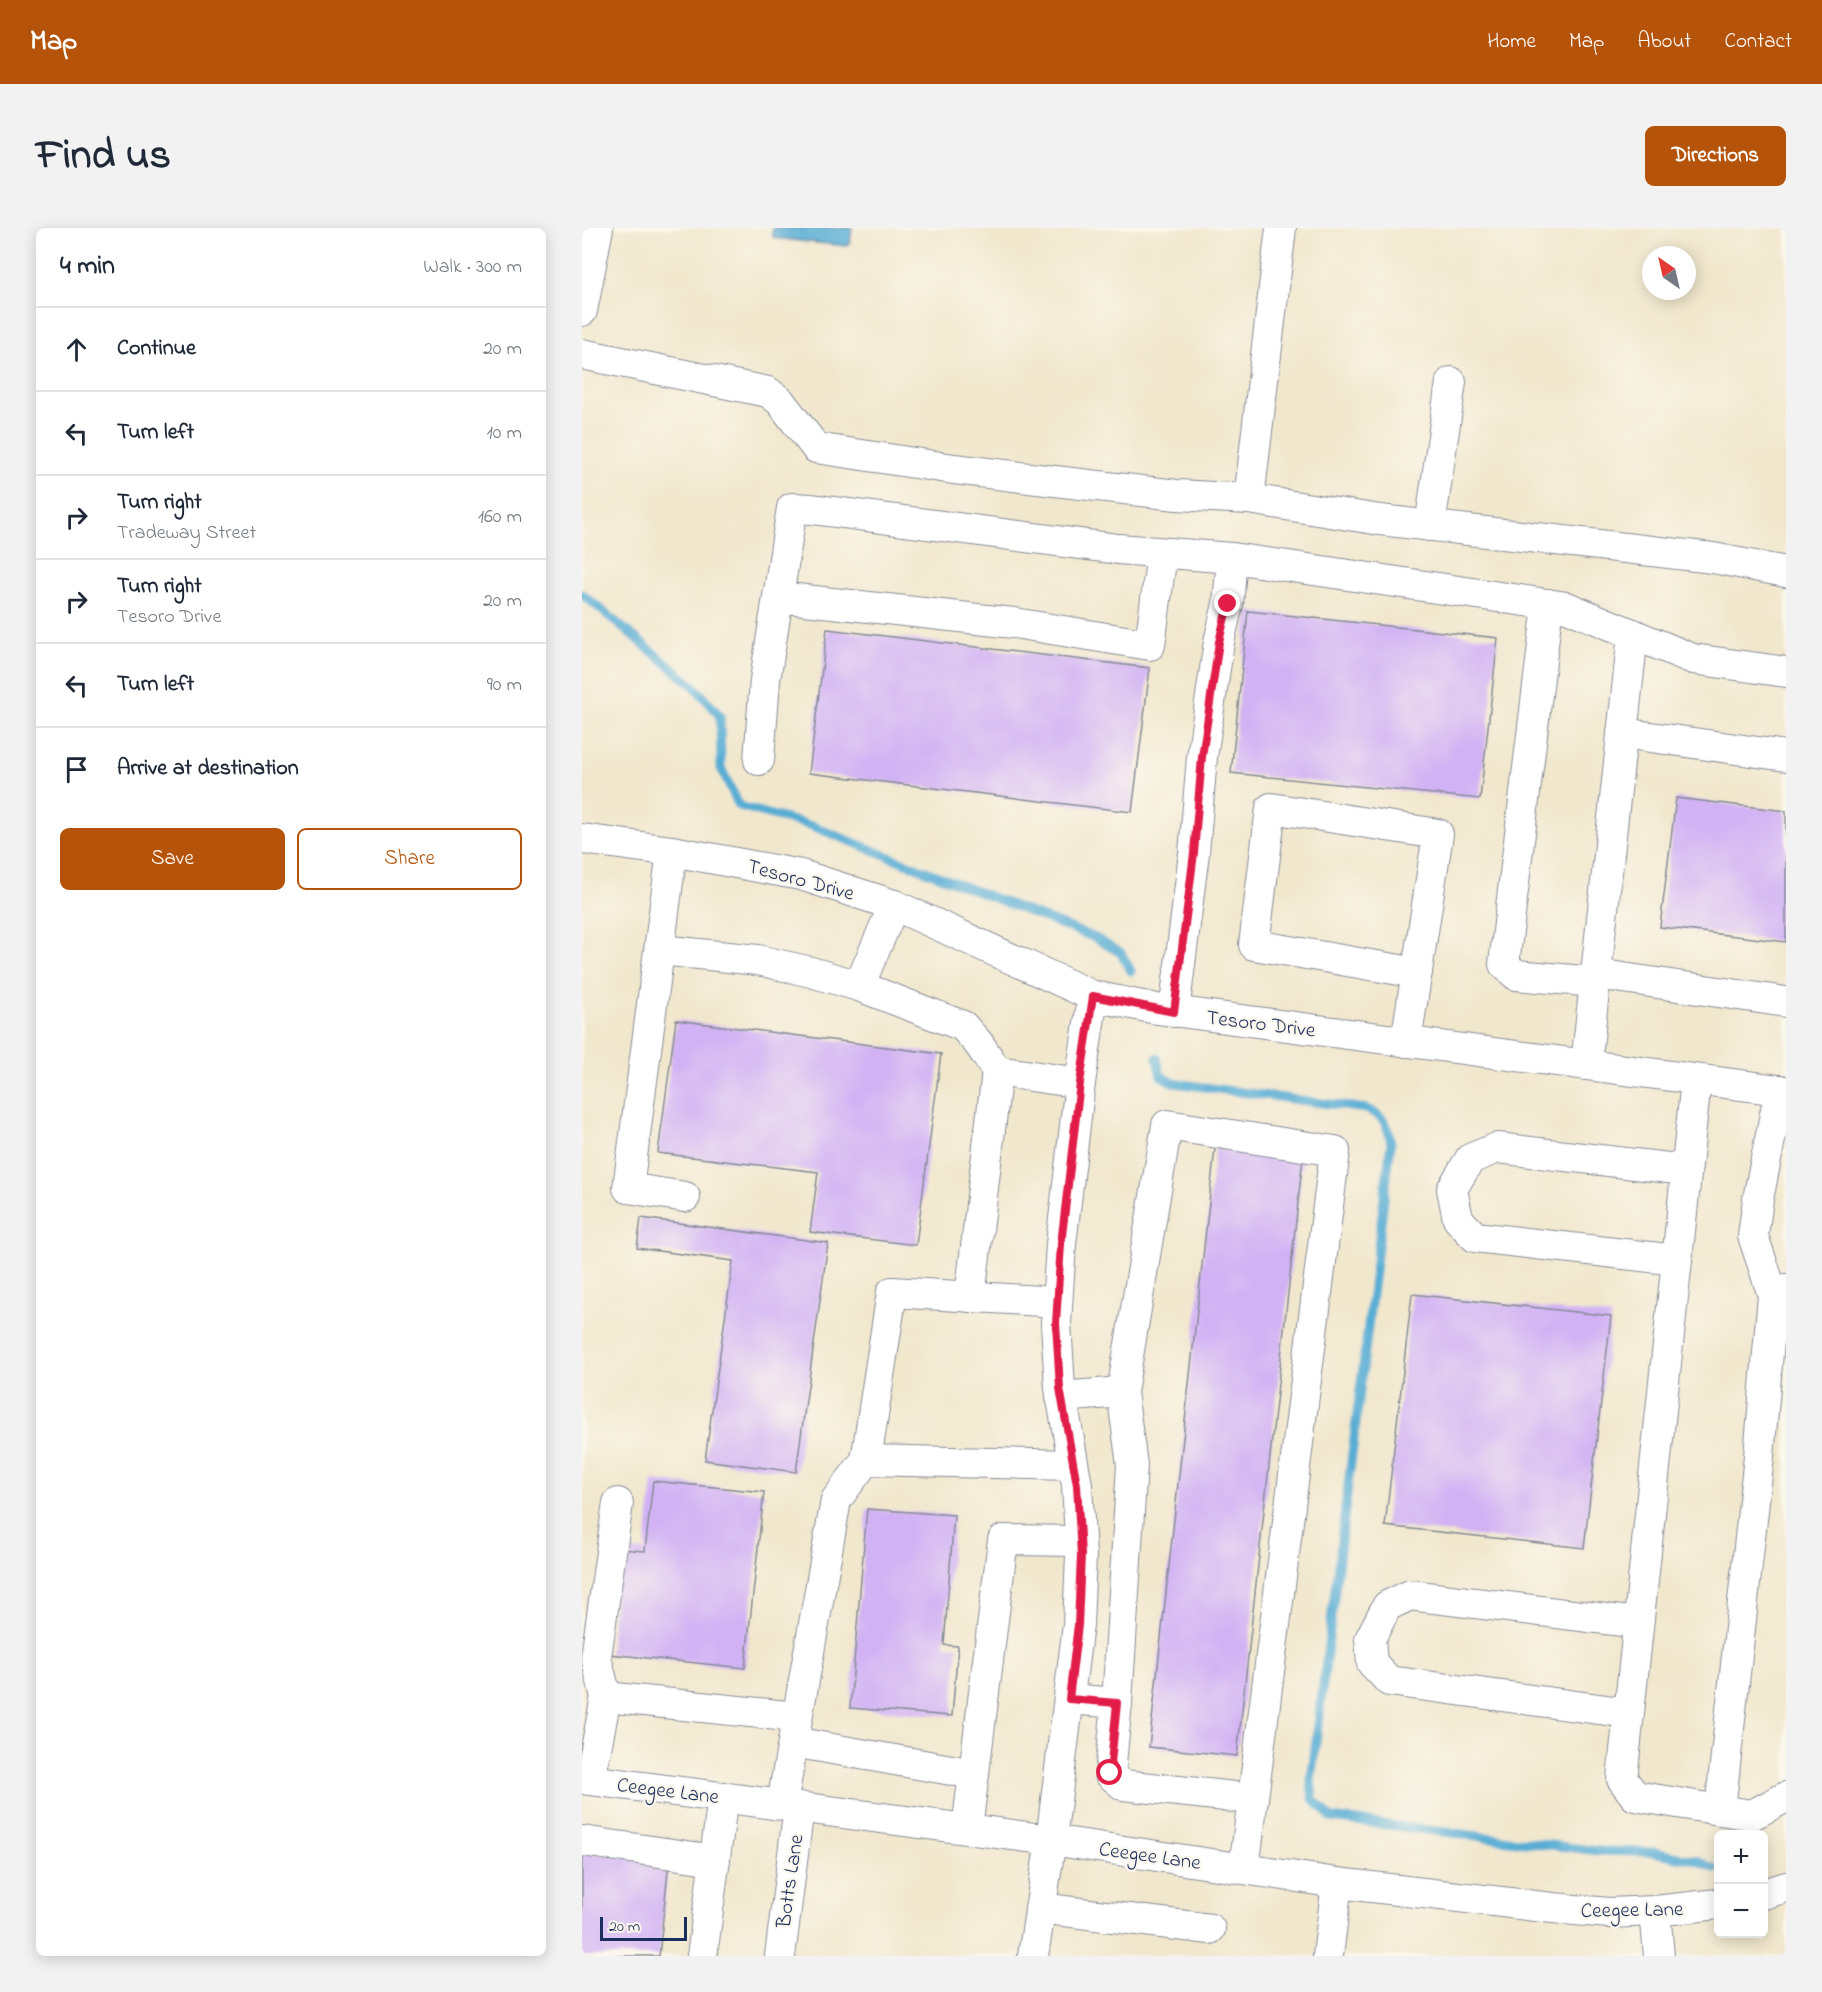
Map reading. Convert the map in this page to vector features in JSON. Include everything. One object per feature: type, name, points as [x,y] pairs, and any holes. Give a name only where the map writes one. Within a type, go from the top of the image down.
[{"type":"street","points":[[583,301],[598,228]]},
{"type":"street","points":[[1249,499],[1281,228]]},
{"type":"street","points":[[582,354],[768,392],[780,401],[816,448],[954,469],[1177,495],[1249,499],[1380,520],[1713,558],[1786,572]]},
{"type":"street","points":[[1430,526],[1450,382]]},
{"type":"street","points":[[759,760],[765,680],[792,508],[824,510],[1118,549],[1232,558],[1567,607],[1693,659],[1786,672]]},
{"type":"street","points":[[778,597],[1014,623],[1150,645],[1162,553]]},
{"type":"street","points":[[1174,1012],[1194,853],[1202,757],[1219,642],[1228,604],[1232,558]]},
{"type":"street","points":[[1548,604],[1504,964],[1516,975],[1595,978],[1786,1002]]},
{"type":"street","points":[[1586,1065],[1633,634]]},
{"type":"street","points":[[1622,733],[1786,756]]},
{"type":"street","points":[[1406,1042],[1417,973],[1438,834],[1271,808],[1254,945],[1417,973]]},
{"type":"street","name":"Tesoro Drive","points":[[582,839],[672,851],[801,874],[894,905],[1093,996],[1174,1012],[1783,1091]]},
{"type":"street","points":[[672,851],[628,1188],[685,1197]]},
{"type":"street","points":[[859,986],[894,905]]},
{"type":"street","points":[[660,950],[758,960],[811,972],[859,986],[963,1026],[979,1044],[997,1071],[970,1297]]},
{"type":"street","points":[[1033,1956],[1051,1840],[1078,1625],[1080,1541],[1077,1485],[1061,1397],[1056,1323],[1061,1244],[1093,996]]},
{"type":"street","points":[[997,1071],[1080,1083]]},
{"type":"street","points":[[1696,1080],[1622,1779],[1635,1796],[1752,1815],[1786,1797]]},
{"type":"street","points":[[1720,1810],[1780,1292],[1753,1236],[1758,1199],[1783,1091]]},
{"type":"street","points":[[1244,1869],[1253,1799],[1335,1151],[1167,1125],[1122,1392],[1132,1465],[1117,1703],[1110,1773],[1123,1785],[1253,1799]]},
{"type":"street","points":[[1677,1260],[1475,1237],[1458,1219],[1452,1189],[1470,1159],[1497,1148],[1686,1170]]},
{"type":"street","points":[[1057,1302],[892,1292],[866,1460],[1073,1465]]},
{"type":"street","points":[[1061,1397],[1122,1392]]},
{"type":"street","name":"Botts Lane","points":[[780,1956],[795,1729],[836,1500],[866,1460]]},
{"type":"street","points":[[586,1780],[606,1697],[596,1657],[618,1503]]},
{"type":"street","points":[[967,1829],[1003,1540],[1080,1541]]},
{"type":"street","points":[[1629,1713],[1389,1681],[1372,1663],[1370,1639],[1387,1606],[1410,1595],[1638,1623]]},
{"type":"street","points":[[606,1697],[795,1729],[974,1774]]},
{"type":"street","points":[[1069,1699],[1117,1703]]},
{"type":"street","name":"Ceegee Lane","points":[[586,1780],[1051,1840],[1337,1883],[1553,1908],[1609,1913],[1714,1905]]},
{"type":"street","points":[[702,1956],[723,1797]]},
{"type":"street","points":[[582,1841],[715,1860]]},
{"type":"street","points":[[1328,1956],[1337,1883]]},
{"type":"street","points":[[1768,1893],[1786,1887]]},
{"type":"street","points":[[1040,1908],[1210,1929]]},
{"type":"street","points":[[1655,1911],[1659,1956]]},
{"type":"water","points":[[773,228],[852,228],[850,243],[845,246],[774,238]]},
{"type":"building","points":[[1248,611],[1498,638],[1480,799],[1231,773]]},
{"type":"building","points":[[827,629],[1150,668],[1132,812],[809,773]]},
{"type":"building","points":[[1676,798],[1786,811],[1786,942],[1660,927]]},
{"type":"building","points":[[676,1020],[941,1054],[916,1245],[810,1232],[818,1172],[658,1153]]},
{"type":"building","points":[[1215,1148],[1303,1157],[1237,1756],[1149,1747]]},
{"type":"building","points":[[641,1218],[828,1243],[796,1472],[705,1460],[733,1261],[637,1248]]},
{"type":"building","points":[[1412,1294],[1611,1316],[1584,1548],[1385,1526]]},
{"type":"building","points":[[653,1481],[764,1492],[745,1668],[609,1654],[620,1549],[645,1551]]},
{"type":"building","points":[[867,1509],[954,1515],[944,1645],[958,1646],[952,1716],[850,1708]]},
{"type":"building","points":[[582,1852],[669,1861],[659,1956],[582,1956]]},
{"type":"waterway","points":[[582,594],[694,686],[720,716],[721,768],[739,806],[812,826],[1095,938],[1121,953],[1131,971]]},
{"type":"waterway","points":[[1157,1058],[1161,1076],[1174,1083],[1366,1109],[1381,1118],[1390,1136],[1391,1143],[1311,1781],[1313,1799],[1331,1818],[1599,1851],[1653,1852],[1699,1861],[1714,1868]]},
{"type":"route","points":[[1110,1773],[1117,1703],[1069,1699],[1078,1625],[1081,1555],[1077,1485],[1060,1388],[1056,1323],[1061,1244],[1093,996],[1174,1012],[1194,853],[1202,757],[1219,642],[1228,604]]}]
